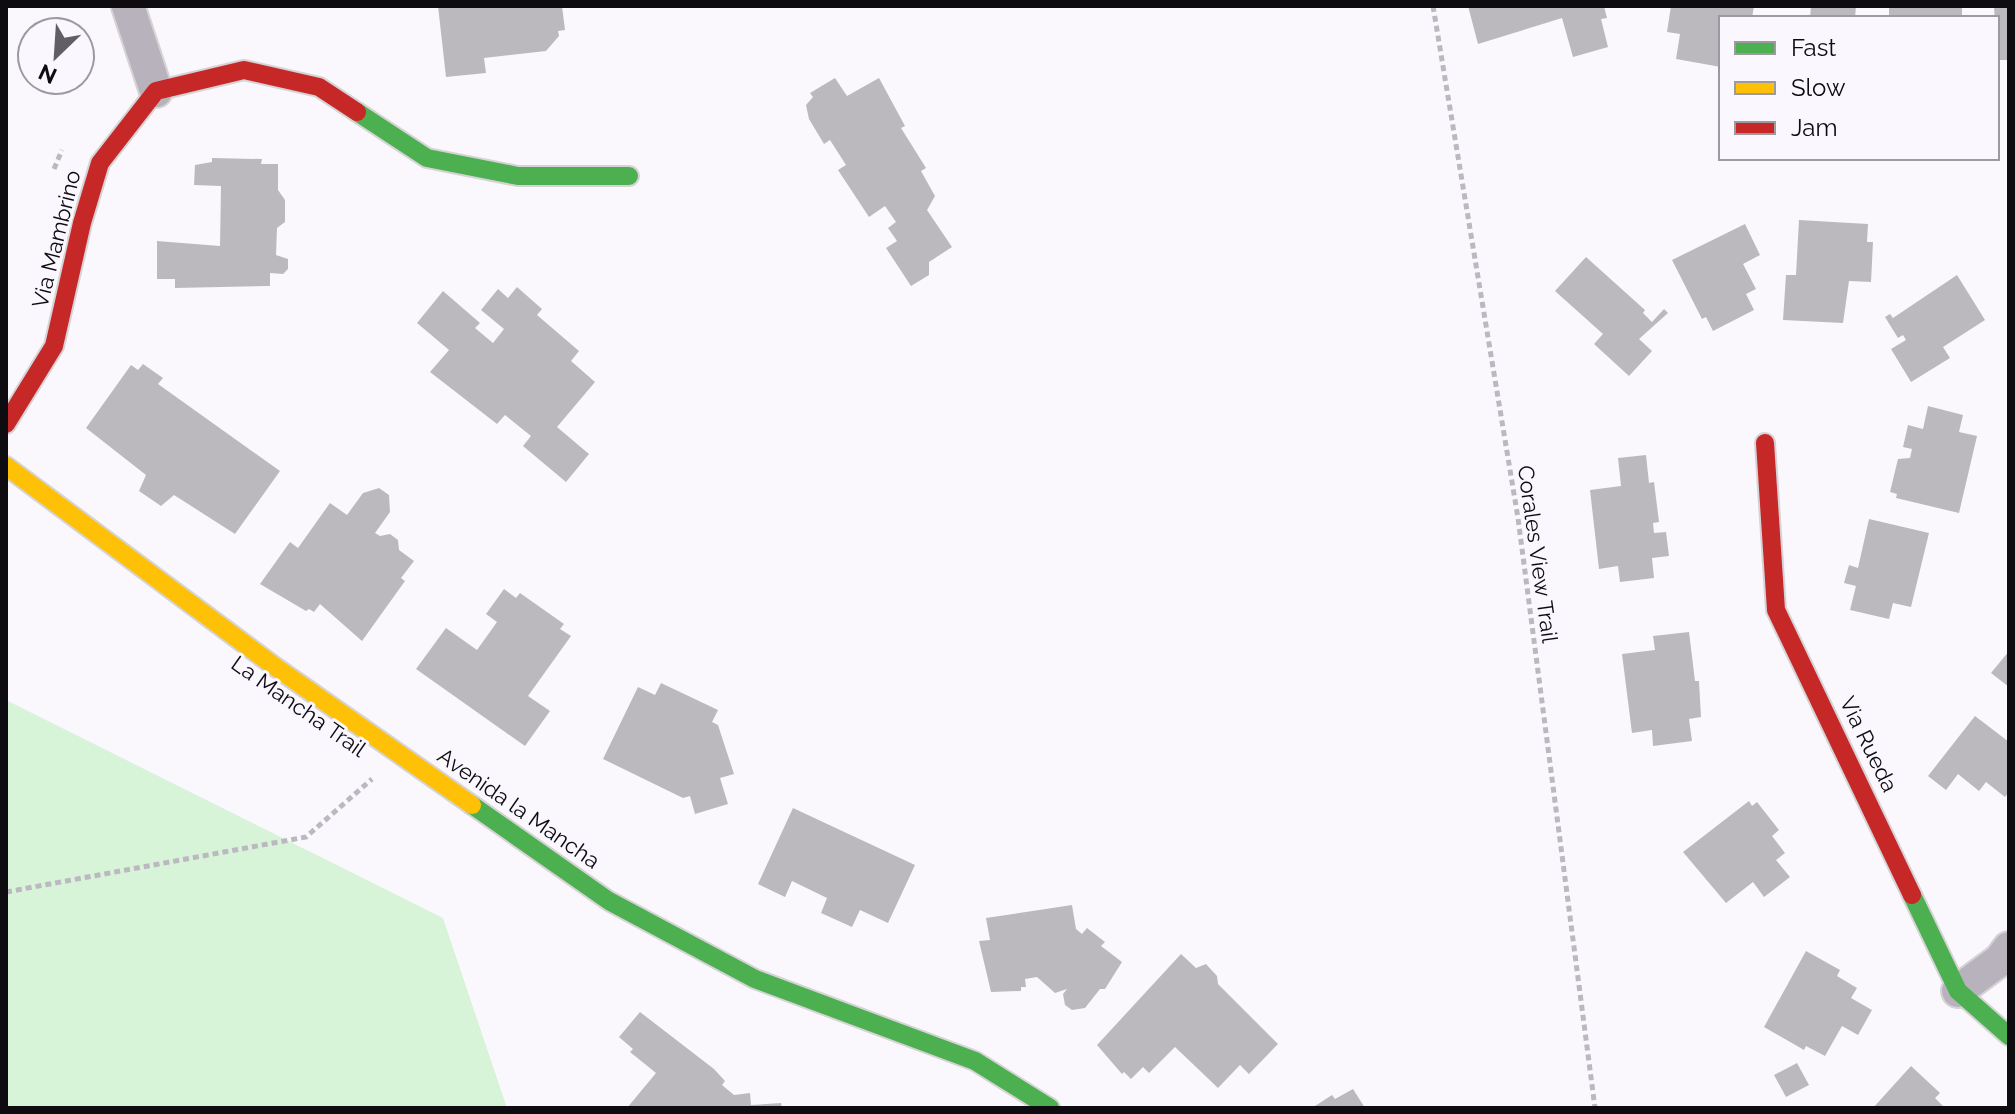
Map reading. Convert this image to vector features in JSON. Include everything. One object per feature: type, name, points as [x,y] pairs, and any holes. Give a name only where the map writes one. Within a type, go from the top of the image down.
[{"type":"street","points":[[128,6],[156,91],[244,70],[319,87],[427,158],[518,176],[629,176]]},
{"type":"street","name":"Via Mambrino","points":[[6,424],[54,346],[82,223],[100,163],[156,91]]},
{"type":"street","name":"Via Rueda","points":[[1765,443],[1776,610],[1958,991],[2009,1036]]},
{"type":"street","name":"Avenida la Mancha","points":[[6,466],[274,666],[609,901],[755,979],[975,1061],[1050,1108]]},
{"type":"street","points":[[1958,991],[2000,960],[2009,948]]},
{"type":"path","name":"Corales View Trail","points":[[1433,6],[1518,518],[1595,1108]]},
{"type":"path","name":"La Mancha Trail","points":[[6,892],[306,837],[372,778],[360,769]]},
{"type":"green space","points":[[6,700],[443,918],[507,1108],[6,1108]]},
{"type":"building","points":[[438,6],[562,6],[565,30],[558,31],[559,36],[546,51],[484,58],[486,73],[446,77]]},
{"type":"building","points":[[1468,6],[1604,6],[1607,18],[1601,19],[1608,47],[1573,57],[1562,18],[1478,44]]},
{"type":"building","points":[[1671,6],[1754,6],[1752,16],[1719,16],[1719,67],[1676,59],[1680,34],[1667,32]]},
{"type":"building","points":[[1811,6],[1856,6],[1855,16],[1810,16]]},
{"type":"building","points":[[1889,6],[1962,6],[1962,16],[1889,16]]},
{"type":"building","points":[[1994,6],[2009,6],[2009,60],[1999,60],[1999,16],[1995,16]]},
{"type":"building","points":[[835,78],[847,96],[879,78],[905,126],[901,128],[926,168],[921,171],[935,196],[927,210],[952,247],[929,262],[929,275],[911,286],[886,248],[897,241],[888,228],[896,222],[885,206],[869,217],[838,170],[846,165],[830,140],[824,144],[809,119],[806,105],[813,97],[810,93]]},
{"type":"building","points":[[212,158],[262,159],[261,164],[278,164],[278,190],[285,200],[285,222],[277,228],[276,255],[288,259],[288,269],[283,274],[270,273],[270,286],[175,288],[175,279],[157,279],[157,241],[220,246],[221,186],[194,185],[195,165],[212,162]]},
{"type":"building","points":[[1799,220],[1868,224],[1867,242],[1873,242],[1871,282],[1849,281],[1843,323],[1783,320],[1786,275],[1796,275]]},
{"type":"building","points":[[1745,224],[1760,255],[1743,264],[1756,289],[1746,294],[1754,310],[1713,331],[1706,317],[1702,319],[1672,260]]},
{"type":"building","points":[[1586,257],[1645,310],[1643,313],[1652,322],[1664,309],[1668,313],[1639,339],[1652,351],[1629,376],[1594,344],[1603,334],[1555,291]]},
{"type":"building","points":[[1957,275],[1985,320],[1943,347],[1950,358],[1911,382],[1891,349],[1906,340],[1903,335],[1898,338],[1885,317],[1890,314],[1893,318]]},
{"type":"building","points":[[517,287],[542,309],[537,315],[579,351],[571,361],[595,382],[557,427],[589,454],[566,482],[523,446],[531,436],[505,415],[497,424],[430,372],[449,350],[417,323],[443,291],[480,323],[475,328],[493,343],[504,329],[481,310],[498,289],[508,298]]},
{"type":"building","points":[[143,364],[163,378],[158,384],[280,471],[235,534],[174,495],[161,506],[139,491],[146,475],[86,428],[131,365],[138,370]]},
{"type":"building","points":[[1928,406],[1963,415],[1959,432],[1977,436],[1959,513],[1896,498],[1897,494],[1890,492],[1898,459],[1910,458],[1912,449],[1903,447],[1908,425],[1923,429]]},
{"type":"building","points":[[1646,455],[1649,483],[1654,482],[1659,522],[1653,523],[1654,533],[1666,532],[1669,556],[1652,558],[1654,578],[1620,582],[1618,566],[1599,569],[1590,490],[1621,486],[1618,458]]},
{"type":"building","points":[[379,488],[389,495],[390,512],[375,533],[380,536],[390,534],[398,540],[399,550],[414,561],[401,578],[405,581],[362,641],[320,604],[314,612],[306,611],[260,584],[290,542],[298,548],[330,503],[347,515],[363,493]]},
{"type":"building","points":[[1869,519],[1929,533],[1911,607],[1893,603],[1889,619],[1850,610],[1856,586],[1844,583],[1849,565],[1858,568]]},
{"type":"building","points":[[504,589],[516,598],[520,593],[564,624],[560,629],[571,636],[528,696],[550,711],[525,746],[416,669],[446,628],[477,650],[497,622],[486,614]]},
{"type":"building","points":[[1689,632],[1695,681],[1699,681],[1701,717],[1689,719],[1692,741],[1653,746],[1652,730],[1632,733],[1622,654],[1655,650],[1653,636]]},
{"type":"building","points":[[2009,651],[2009,687],[1991,673]]},
{"type":"building","points":[[661,683],[718,710],[712,722],[718,725],[734,774],[720,778],[728,804],[695,814],[690,796],[683,798],[603,759],[638,687],[655,695]]},
{"type":"building","points":[[1975,716],[2009,742],[2009,792],[2005,797],[1986,782],[1979,791],[1958,774],[1946,790],[1928,776]]},
{"type":"building","points":[[1749,801],[1752,806],[1757,802],[1779,830],[1772,836],[1785,853],[1776,860],[1790,877],[1764,897],[1753,882],[1726,903],[1683,852]]},
{"type":"building","points":[[793,808],[915,865],[888,923],[860,910],[852,927],[821,913],[827,898],[792,881],[785,897],[758,884]]},
{"type":"building","points":[[1072,905],[1076,929],[1082,934],[1087,928],[1105,942],[1101,946],[1122,962],[1105,989],[1100,989],[1085,1008],[1072,1010],[1065,1005],[1063,994],[1067,989],[1055,993],[1037,977],[1025,979],[1026,987],[1021,987],[1021,991],[991,992],[979,941],[990,940],[986,918]]},
{"type":"building","points":[[1806,951],[1840,970],[1837,976],[1857,988],[1851,998],[1872,1010],[1858,1035],[1842,1026],[1825,1056],[1806,1046],[1804,1050],[1764,1027]]},
{"type":"building","points":[[1181,954],[1196,968],[1206,964],[1217,976],[1218,984],[1278,1044],[1249,1074],[1240,1065],[1218,1088],[1175,1047],[1149,1073],[1143,1067],[1131,1079],[1124,1072],[1122,1074],[1097,1045]]},
{"type":"building","points":[[640,1012],[714,1069],[725,1081],[722,1085],[734,1095],[750,1093],[751,1105],[781,1103],[782,1108],[627,1108],[656,1073],[630,1052],[633,1049],[619,1037]]},
{"type":"building","points":[[1797,1063],[1809,1085],[1786,1097],[1774,1075]]},
{"type":"building","points":[[1911,1066],[1940,1093],[1935,1098],[1945,1108],[1873,1108]]},
{"type":"building","points":[[1353,1089],[1365,1108],[1312,1108],[1332,1095],[1335,1099]]},
{"type":"traffic: fast","points":[[357,112],[427,158],[518,176],[629,176]]},
{"type":"traffic: fast","points":[[472,805],[609,901],[755,979],[975,1061],[1050,1108]]},
{"type":"traffic: fast","points":[[1912,895],[1958,991],[2009,1036]]},
{"type":"traffic: slow","points":[[6,466],[274,666],[472,805]]},
{"type":"traffic: jam","points":[[6,424],[54,346],[82,223],[100,163],[156,91],[244,70],[319,87],[357,112]]},
{"type":"traffic: jam","points":[[1765,443],[1776,610],[1912,895]]}]
